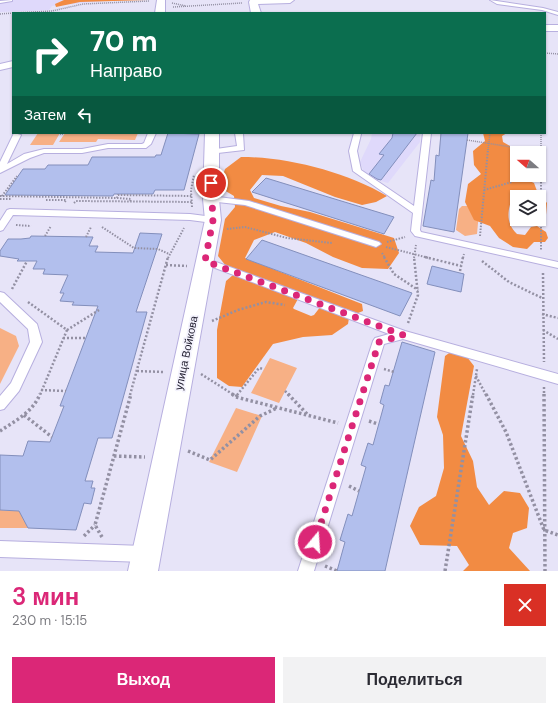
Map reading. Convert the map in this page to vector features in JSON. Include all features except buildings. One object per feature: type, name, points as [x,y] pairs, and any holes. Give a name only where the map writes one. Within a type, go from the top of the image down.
[{"type":"street","points":[[256,12],[253,2],[290,0]]},
{"type":"street","points":[[546,28],[558,28]]},
{"type":"street","points":[[0,67],[12,64]]},
{"type":"street","name":"улица Войкова","points":[[145,563],[212,225],[199,199],[212,142]]},
{"type":"lane","points":[[0,2],[10,0]]},
{"type":"lane","points":[[492,0],[497,3],[543,9],[558,14]]},
{"type":"lane","points":[[0,171],[27,156],[44,151],[82,151],[108,146],[143,146],[147,144],[152,134]]},
{"type":"lane","points":[[212,142],[241,148],[239,134]]},
{"type":"lane","points":[[357,134],[353,151],[357,172],[417,212]]},
{"type":"lane","points":[[427,134],[414,231],[418,234],[558,265]]},
{"type":"lane","points":[[0,171],[17,135]]},
{"type":"lane","points":[[199,199],[246,202],[376,244]]},
{"type":"lane","points":[[0,212],[190,217],[212,225]]},
{"type":"lane","points":[[0,228],[10,212]]},
{"type":"lane","points":[[205,261],[403,335],[558,379]]},
{"type":"lane","points":[[0,296],[33,327],[36,342],[15,387],[0,405]]},
{"type":"lane","points":[[306,571],[379,342],[403,335]]},
{"type":"lane","points":[[0,549],[112,553],[145,563]]},
{"type":"path","points":[[27,12],[52,10],[83,4],[161,5],[253,2]]},
{"type":"path","points":[[0,14],[12,13]]},
{"type":"path","points":[[546,53],[558,54]]},
{"type":"path","points":[[480,243],[490,134]]},
{"type":"path","points":[[540,146],[541,134]]},
{"type":"path","points":[[467,140],[510,148]]},
{"type":"path","points":[[17,176],[1,197],[66,200],[65,202],[130,202],[199,199]]},
{"type":"path","points":[[484,190],[512,182]]},
{"type":"path","points":[[540,182],[540,255],[543,262],[544,571]]},
{"type":"path","points":[[191,190],[199,199]]},
{"type":"path","points":[[117,198],[118,195],[199,199]]},
{"type":"path","points":[[26,198],[117,198],[131,199],[130,202]]},
{"type":"path","points":[[0,199],[21,200]]},
{"type":"path","points":[[112,553],[95,525],[169,254],[199,199]]},
{"type":"path","points":[[12,227],[17,225],[37,226]]},
{"type":"path","points":[[212,225],[245,226],[287,238],[337,244]]},
{"type":"path","points":[[44,226],[58,226]]},
{"type":"path","points":[[45,236],[51,226]]},
{"type":"path","points":[[84,226],[102,227],[134,248],[158,249],[169,254]]},
{"type":"path","points":[[86,237],[91,227]]},
{"type":"path","points":[[403,335],[416,302],[418,290],[414,254],[418,234]]},
{"type":"path","points":[[376,244],[461,266]]},
{"type":"path","points":[[376,244],[394,274],[418,290]]},
{"type":"path","points":[[464,250],[470,253]]},
{"type":"path","points":[[481,260],[509,282],[542,298]]},
{"type":"path","points":[[11,290],[27,261]]},
{"type":"path","points":[[166,265],[182,266]]},
{"type":"path","points":[[207,323],[238,310],[266,302],[286,305]]},
{"type":"path","points":[[67,330],[99,310]]},
{"type":"path","points":[[542,314],[558,318]]},
{"type":"path","points":[[543,330],[558,339]]},
{"type":"path","points":[[63,338],[85,338]]},
{"type":"path","points":[[445,571],[478,356]]},
{"type":"path","points":[[236,397],[259,368],[264,369]]},
{"type":"path","points":[[137,371],[166,372]]},
{"type":"path","points":[[198,372],[236,397],[307,414],[352,427]]},
{"type":"path","points":[[476,375],[506,432],[544,530],[558,535]]},
{"type":"path","points":[[41,390],[66,391]]},
{"type":"path","points":[[285,391],[307,414]]},
{"type":"path","points":[[184,450],[210,460],[260,416],[278,408]]},
{"type":"path","points":[[24,416],[52,437]]},
{"type":"path","points":[[114,456],[136,456]]},
{"type":"path","points":[[342,484],[360,491]]},
{"type":"path","points":[[318,563],[337,571]]},
{"type":"shaded area","points":[[0,0],[114,0],[52,6],[49,10],[0,12]]},
{"type":"shaded area","points":[[64,0],[148,0],[80,2],[56,7],[55,4]]},
{"type":"shaded area","points":[[37,134],[59,134],[53,145],[30,145]]},
{"type":"shaded area","points":[[64,134],[138,134],[135,140],[98,139],[96,142],[59,142]]},
{"type":"shaded area","points":[[372,134],[420,134],[420,142],[388,183],[366,177],[360,162]]},
{"type":"shaded area","points":[[483,134],[505,134],[502,136],[503,142],[510,146],[510,182],[532,182],[534,183],[537,190],[510,190],[510,226],[517,234],[525,235],[531,227],[537,226],[546,232],[548,238],[545,242],[534,242],[527,249],[513,247],[499,238],[490,226],[474,220],[465,202],[468,184],[481,174],[474,165],[473,151],[485,141]]},
{"type":"shaded area","points":[[241,157],[297,163],[335,173],[371,187],[387,196],[376,202],[362,205],[335,197],[283,176],[262,175],[250,190],[254,198],[281,206],[310,212],[394,238],[399,253],[388,269],[362,268],[333,257],[306,243],[275,232],[254,240],[245,258],[362,304],[363,311],[353,315],[226,266],[218,256],[225,219],[235,207],[234,196],[219,187],[225,169]]},
{"type":"shaded area","points":[[462,206],[468,206],[479,212],[477,234],[465,236],[456,230],[459,209]]},
{"type":"shaded area","points":[[233,275],[299,297],[293,308],[294,309],[311,316],[314,315],[321,306],[349,318],[348,324],[332,335],[303,337],[273,344],[242,387],[229,386],[217,378],[217,330],[226,281]]},
{"type":"shaded area","points":[[0,328],[16,336],[19,346],[0,384]]},
{"type":"shaded area","points":[[452,351],[467,357],[474,366],[461,436],[473,461],[477,487],[489,505],[504,491],[520,493],[529,508],[527,528],[513,533],[509,548],[530,571],[463,571],[469,565],[457,546],[420,545],[410,526],[419,507],[436,496],[444,468],[443,435],[437,417],[445,356]]},
{"type":"shaded area","points":[[270,358],[297,368],[279,403],[251,393]]},
{"type":"shaded area","points":[[236,408],[262,416],[237,472],[209,462]]},
{"type":"shaded area","points":[[0,510],[22,511],[21,514],[28,528],[0,528]]},
{"type":"route","points":[[211,183],[213,220],[205,261],[403,335],[379,342],[315,542]]}]
